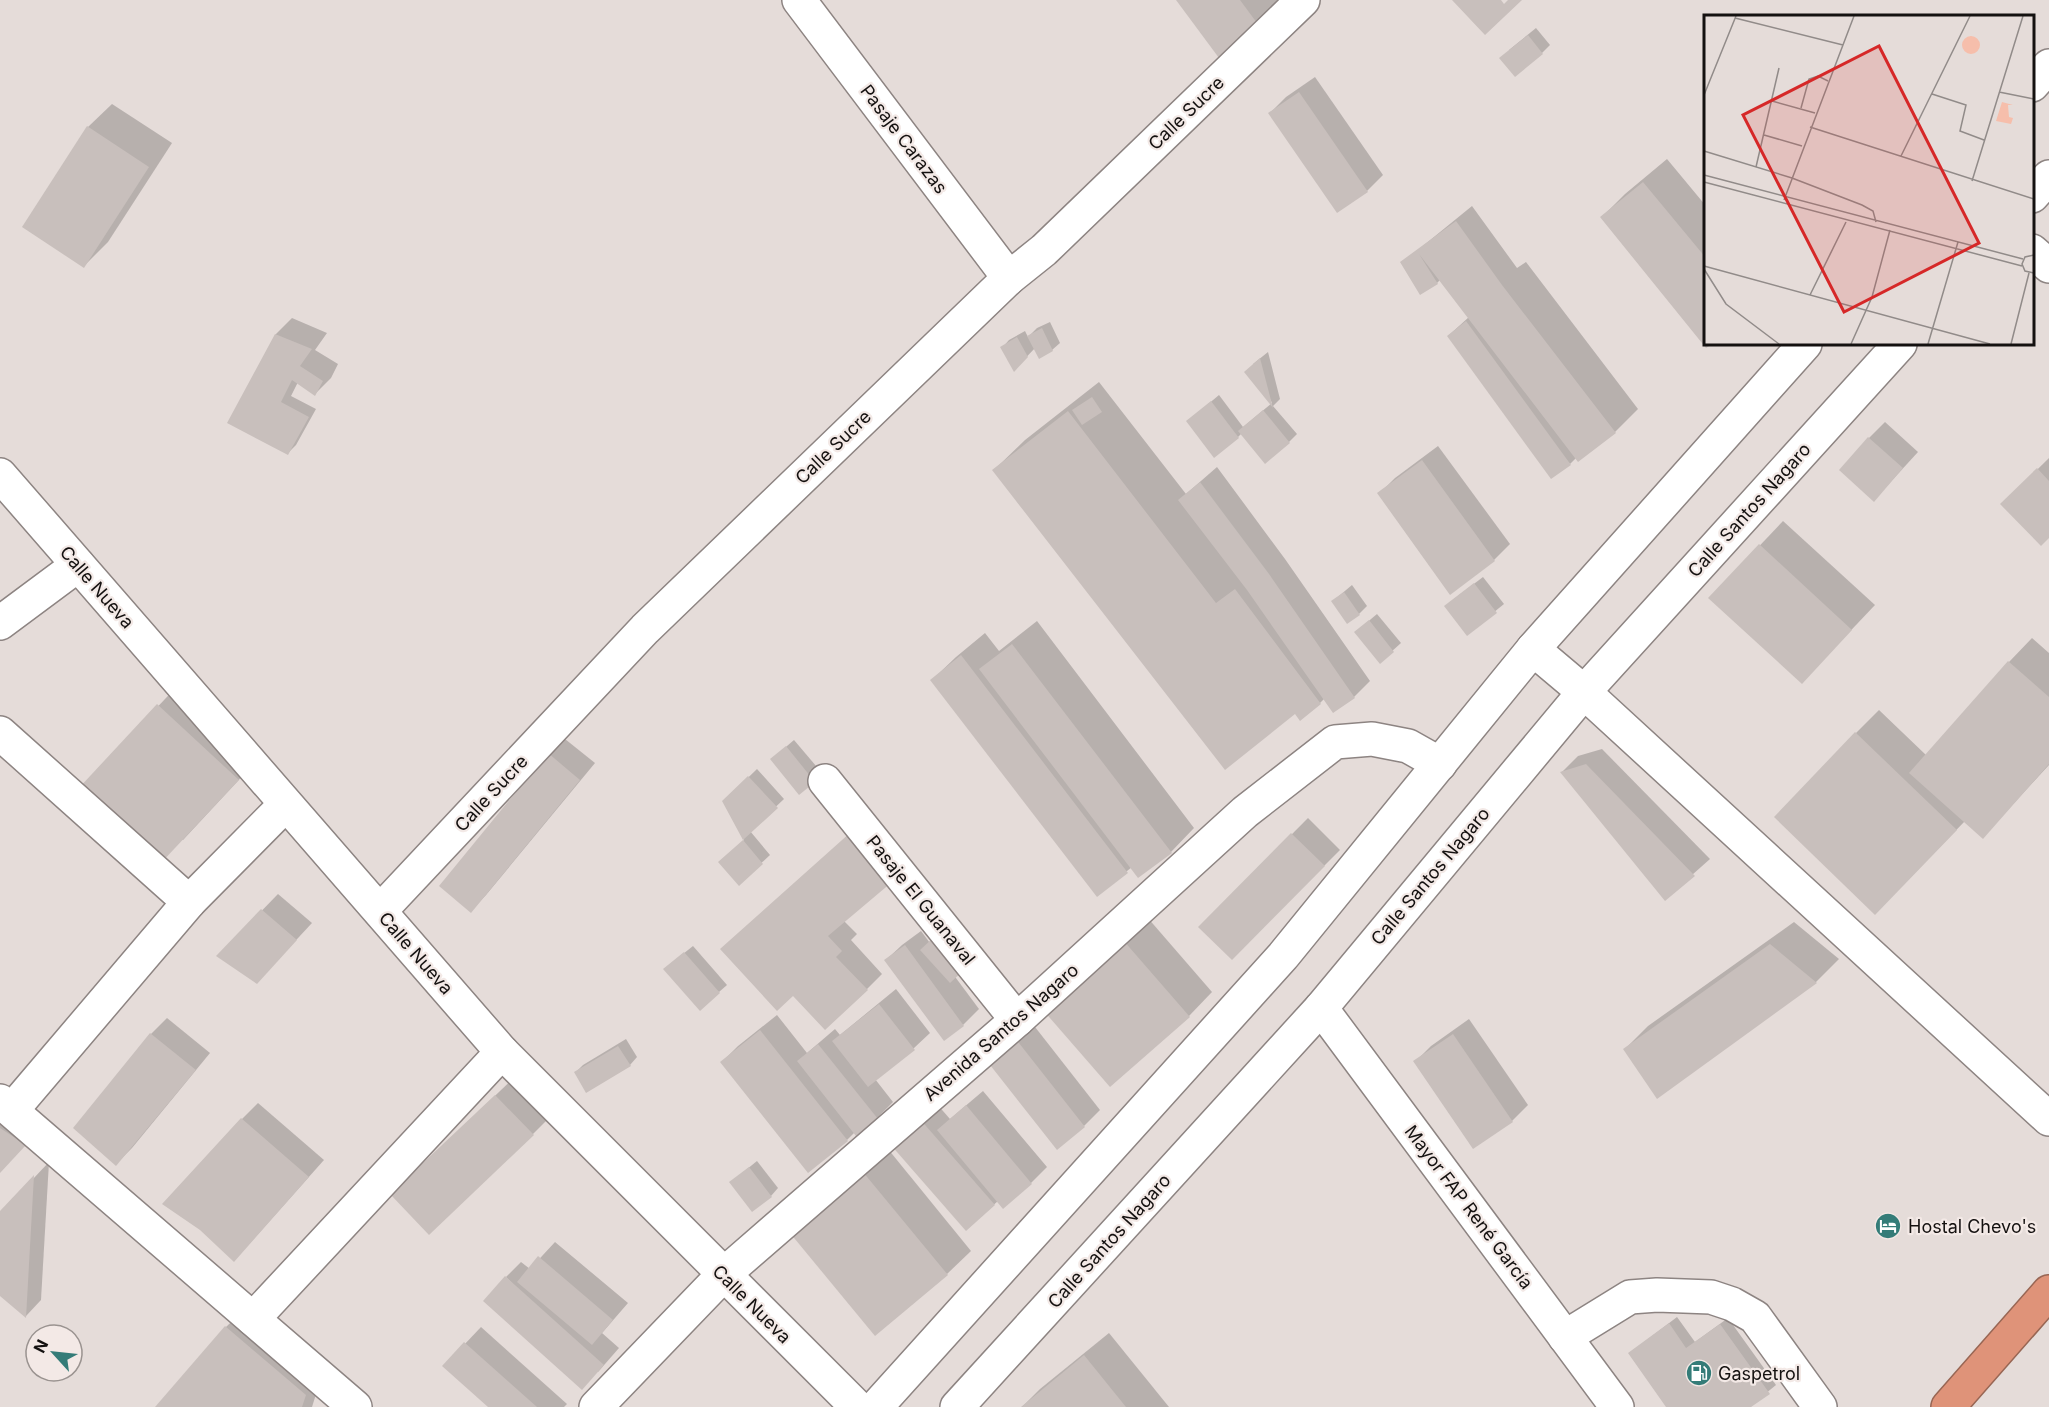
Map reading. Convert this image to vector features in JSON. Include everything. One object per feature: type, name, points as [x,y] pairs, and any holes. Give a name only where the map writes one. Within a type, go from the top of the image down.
[{"type":"highway","points":[[1948,1407],[2049,1292]]},
{"type":"street","name":"Pasaje Carazas","points":[[799,0],[1009,278]]},
{"type":"street","name":"Calle Sucre","points":[[380,911],[645,629],[1009,278],[1044,250],[1303,0]]},
{"type":"street","points":[[2034,82],[2049,66]]},
{"type":"street","points":[[2034,194],[2049,177]]},
{"type":"street","points":[[2034,253],[2049,266]]},
{"type":"street","points":[[876,1407],[1283,956],[1533,649],[1804,345]]},
{"type":"street","name":"Calle Santos Nagaro","points":[[957,1407],[1321,1008],[1584,692],[1899,345]]},
{"type":"street","name":"Calle Nueva","points":[[0,476],[502,1052],[857,1407]]},
{"type":"street","points":[[0,623],[78,565]]},
{"type":"street","points":[[1533,649],[1584,692],[2049,1119]]},
{"type":"street","points":[[0,733],[189,902]]},
{"type":"street","name":"Avenida Santos Nagaro","points":[[596,1407],[723,1275],[1017,1020],[1245,812],[1335,742],[1372,739],[1408,746],[1440,764]]},
{"type":"street","name":"Pasaje El Guanaval","points":[[825,781],[1017,1020]]},
{"type":"street","points":[[285,804],[189,902],[6,1106],[355,1407]]},
{"type":"street","name":"Mayor FAP René García","points":[[1321,1008],[1617,1407]]},
{"type":"street","points":[[253,1319],[502,1052]]},
{"type":"street","points":[[1565,1337],[1630,1297],[1657,1295],[1711,1297],[1732,1304],[1755,1317],[1809,1403]]},
{"type":"building","points":[[1176,0],[1240,0],[1260,27],[1219,58]]},
{"type":"building","points":[[1452,0],[1501,0],[1504,4],[1508,0],[1522,0],[1485,35]]},
{"type":"building","points":[[1528,35],[1543,54],[1515,77],[1499,58]]},
{"type":"building","points":[[1299,92],[1368,192],[1337,213],[1268,113]]},
{"type":"building","points":[[87,126],[149,167],[84,268],[22,227]]},
{"type":"building","points":[[1643,182],[1704,256],[1704,345],[1710,345],[1706,348],[1600,217]]},
{"type":"building","points":[[1456,221],[1502,285],[1616,433],[1578,462],[1419,254],[1438,284],[1420,295],[1400,262]]},
{"type":"building","points":[[1466,321],[1571,465],[1551,479],[1447,336]]},
{"type":"building","points":[[1042,328],[1053,351],[1039,359],[1027,336]]},
{"type":"building","points":[[275,334],[312,349],[300,366],[323,381],[315,396],[292,380],[281,402],[309,417],[288,455],[227,423]]},
{"type":"building","points":[[1017,337],[1028,357],[1014,372],[1000,347]]},
{"type":"building","points":[[1260,358],[1273,408],[1244,372]]},
{"type":"building","points":[[1092,397],[1102,412],[1082,425],[1072,410]]},
{"type":"building","points":[[1211,401],[1239,438],[1214,458],[1186,421]]},
{"type":"building","points":[[1263,410],[1290,443],[1265,464],[1238,431]]},
{"type":"building","points":[[1068,411],[1216,603],[1235,589],[1321,704],[1300,721],[1295,714],[1225,770],[992,470]]},
{"type":"building","points":[[1868,437],[1903,468],[1874,502],[1839,470]]},
{"type":"building","points":[[1422,460],[1495,561],[1450,595],[1377,493]]},
{"type":"building","points":[[2037,468],[2049,481],[2049,538],[2041,546],[2000,504]]},
{"type":"building","points":[[1200,482],[1269,574],[1355,698],[1333,713],[1247,590],[1178,500]]},
{"type":"building","points":[[1759,544],[1852,630],[1802,684],[1708,598]]},
{"type":"building","points":[[1474,583],[1497,613],[1467,636],[1444,606]]},
{"type":"building","points":[[1344,592],[1360,615],[1347,624],[1331,601]]},
{"type":"building","points":[[1369,620],[1394,652],[1380,664],[1354,632]]},
{"type":"building","points":[[1012,644],[1172,853],[1138,878],[979,669]]},
{"type":"building","points":[[961,655],[1128,873],[1097,897],[930,680]]},
{"type":"building","points":[[2008,661],[2049,697],[2049,764],[1983,839],[1909,773]]},
{"type":"building","points":[[157,704],[239,780],[159,865],[78,789]]},
{"type":"building","points":[[1855,732],[1957,830],[1875,915],[1774,817]]},
{"type":"building","points":[[786,746],[815,782],[799,795],[770,759]]},
{"type":"building","points":[[548,753],[580,780],[471,913],[439,886]]},
{"type":"building","points":[[1586,764],[1695,876],[1665,901],[1560,772]]},
{"type":"building","points":[[748,776],[778,808],[743,840],[722,801]]},
{"type":"building","points":[[851,832],[892,882],[828,936],[842,951],[836,957],[868,990],[825,1030],[793,996],[777,1011],[720,949]]},
{"type":"building","points":[[1291,833],[1325,866],[1232,960],[1198,927]]},
{"type":"building","points":[[743,840],[763,864],[739,886],[718,862]]},
{"type":"building","points":[[261,909],[297,940],[257,984],[216,956]]},
{"type":"building","points":[[934,937],[964,970],[950,983],[920,950]]},
{"type":"building","points":[[1123,940],[1190,1017],[1110,1087],[1043,1010]]},
{"type":"building","points":[[1770,944],[1817,983],[1657,1099],[1623,1049]]},
{"type":"building","points":[[905,945],[964,1026],[944,1041],[884,960]]},
{"type":"building","points":[[684,952],[720,993],[700,1011],[663,969]]},
{"type":"building","points":[[879,1004],[915,1050],[868,1087],[832,1041]]},
{"type":"building","points":[[760,1030],[848,1141],[808,1173],[720,1062]]},
{"type":"building","points":[[150,1033],[196,1070],[116,1166],[73,1128]]},
{"type":"building","points":[[1011,1033],[1085,1127],[1057,1150],[983,1056]]},
{"type":"building","points":[[1453,1034],[1513,1122],[1473,1149],[1413,1061]]},
{"type":"building","points":[[818,1044],[878,1119],[856,1136],[797,1061]]},
{"type":"building","points":[[618,1046],[631,1066],[586,1093],[574,1072]]},
{"type":"building","points":[[495,1095],[534,1135],[429,1235],[390,1194]]},
{"type":"building","points":[[966,1105],[1032,1184],[1003,1209],[937,1130]]},
{"type":"building","points":[[241,1118],[309,1177],[234,1262],[200,1230],[162,1204]]},
{"type":"building","points":[[919,1118],[995,1205],[966,1231],[890,1144]]},
{"type":"building","points":[[0,1128],[26,1145],[0,1173]]},
{"type":"building","points":[[749,1167],[772,1197],[752,1212],[729,1182]]},
{"type":"building","points":[[863,1172],[948,1275],[875,1336],[790,1233]]},
{"type":"building","points":[[34,1175],[26,1318],[0,1296],[0,1211]]},
{"type":"building","points":[[538,1256],[613,1320],[592,1345],[517,1282]]},
{"type":"building","points":[[505,1276],[604,1365],[582,1390],[483,1301]]},
{"type":"building","name":"Gaspetrol","points":[[1669,1323],[1686,1348],[1720,1324],[1770,1394],[1751,1407],[1666,1407],[1628,1353]]},
{"type":"building","points":[[225,1326],[306,1395],[302,1407],[155,1407]]},
{"type":"building","points":[[464,1342],[537,1407],[488,1407],[442,1366]]},
{"type":"building","points":[[1084,1355],[1126,1407],[1021,1407]]},
{"type":"place","name":"Hostal Chevo's","points":[[1888,1226]]},
{"type":"place","name":"Gaspetrol","points":[[1699,1373]]}]
